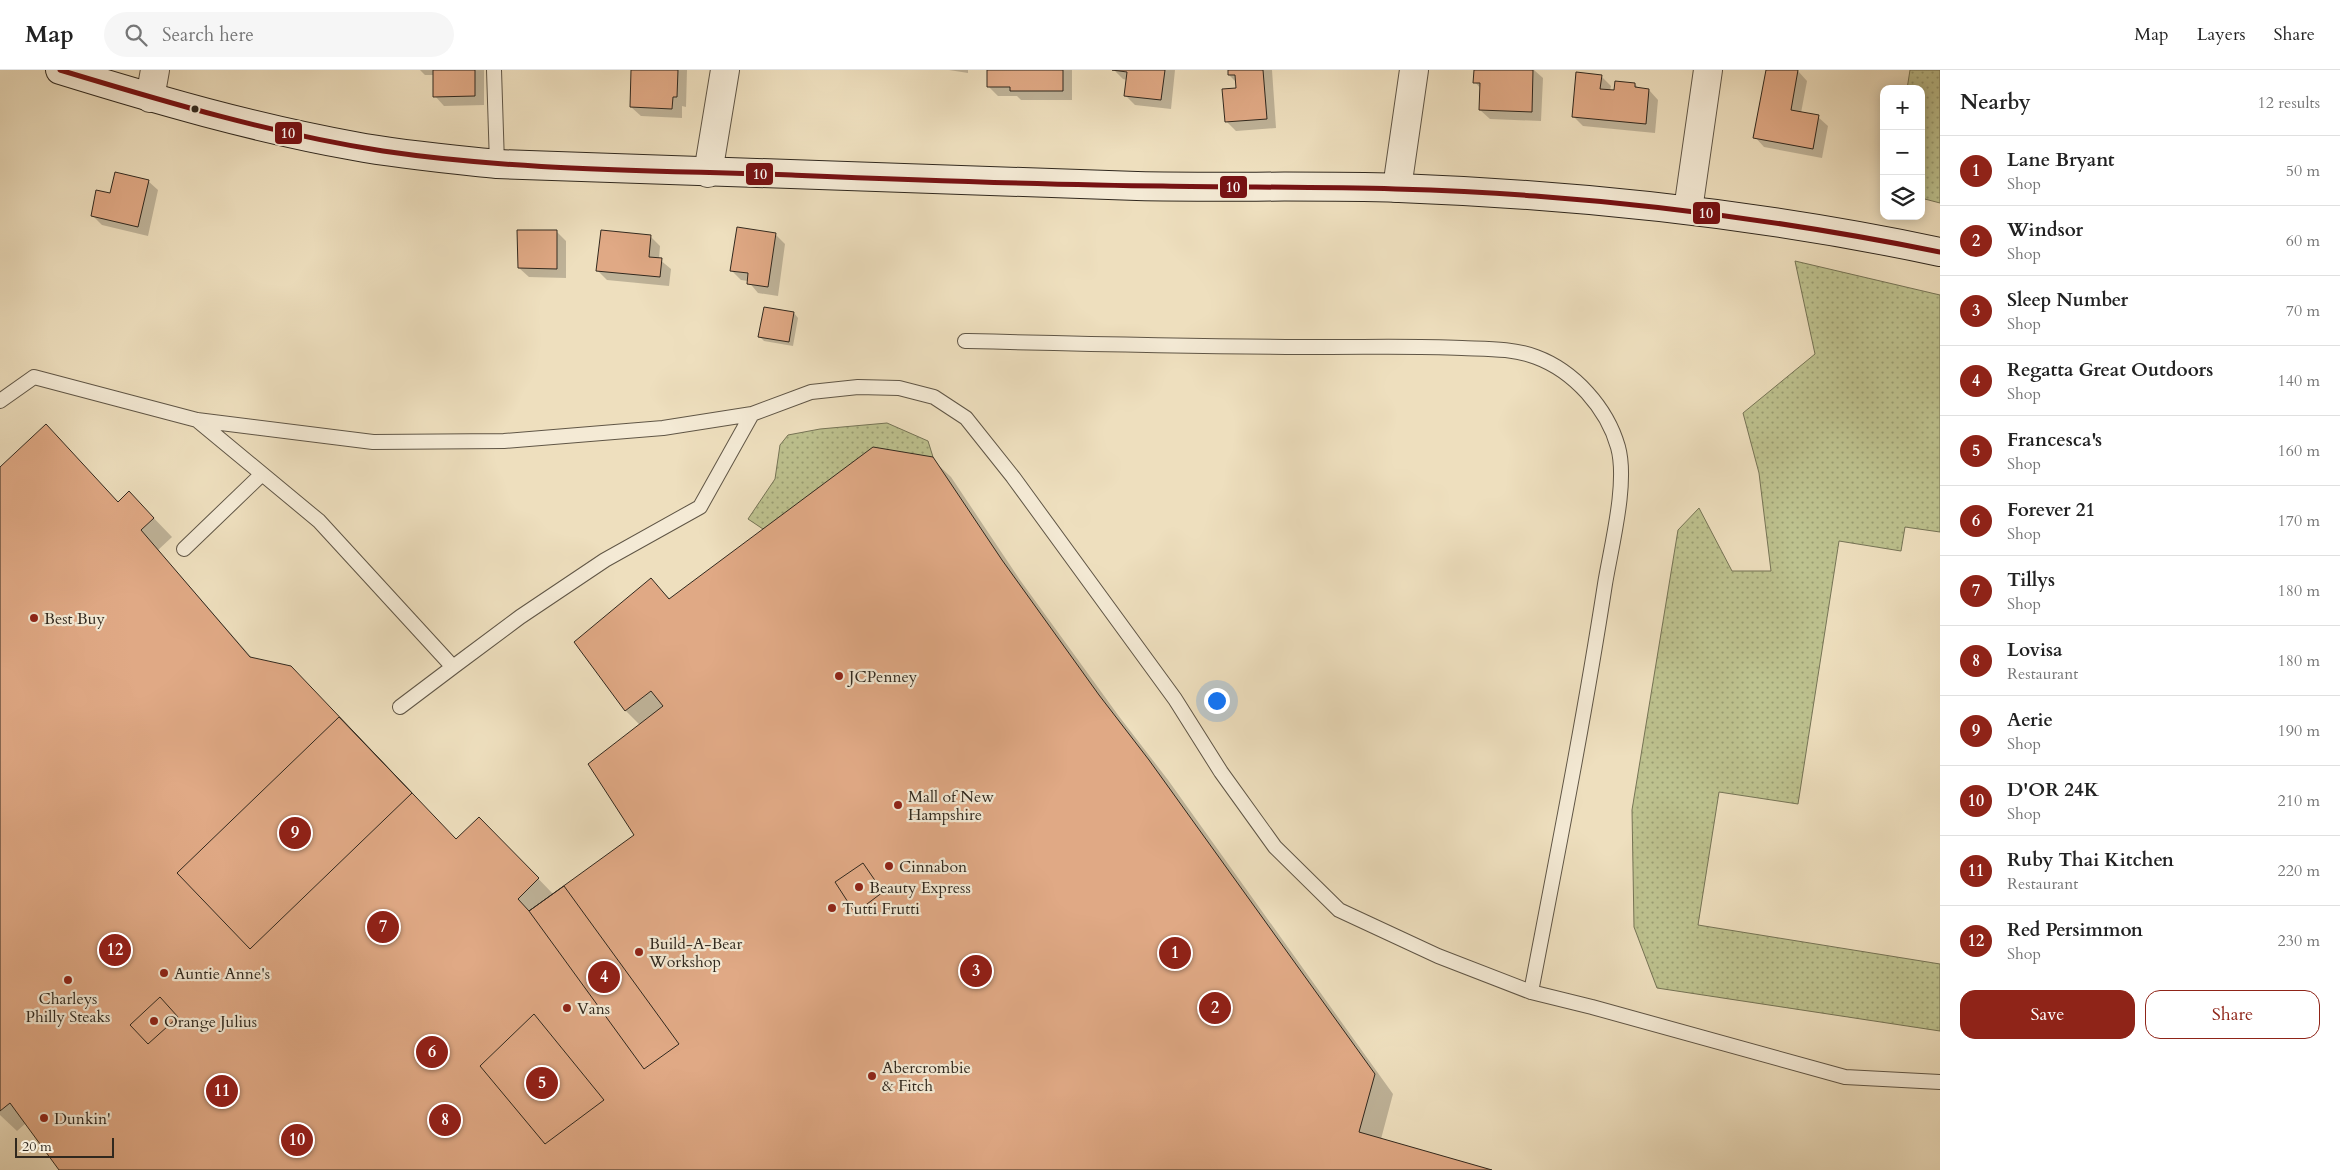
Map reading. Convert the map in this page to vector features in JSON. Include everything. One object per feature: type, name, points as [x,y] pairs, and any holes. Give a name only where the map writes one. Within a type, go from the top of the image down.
[{"type":"street","points":[[60,70],[150,98],[235,120],[354,146],[414,156],[497,164],[708,173],[1141,186],[1396,188],[1568,198],[1770,220],[1866,236],[1940,252]]},
{"type":"street","points":[[150,98],[155,70]]},
{"type":"street","points":[[708,173],[725,70]]},
{"type":"street","points":[[1396,188],[1414,70]]},
{"type":"street","points":[[1688,210],[1708,70]]},
{"type":"lane","points":[[494,70],[497,164]]},
{"type":"lane","points":[[966,341],[1183,347],[1415,346],[1504,349],[1535,356],[1559,368],[1577,382],[1593,399],[1611,429],[1619,449],[1618,502],[1593,658],[1531,992]]},
{"type":"lane","points":[[0,401],[34,377],[197,420],[373,442],[504,441],[663,428],[752,414],[811,392],[866,387],[899,388],[934,397],[966,418],[1013,476],[1175,699],[1221,772],[1275,846],[1339,910],[1438,956],[1531,992],[1592,1006],[1845,1077],[1940,1082]]},
{"type":"lane","points":[[400,707],[520,617],[605,560],[700,508],[752,414]]},
{"type":"lane","points":[[197,420],[319,521],[454,667]]},
{"type":"lane","points":[[184,549],[262,474]]},
{"type":"green space","points":[[1910,70],[1940,70],[1940,203],[1925,199],[1925,85],[1908,85]]},
{"type":"green space","points":[[1795,261],[1940,295],[1940,532],[1905,527],[1901,551],[1839,541],[1798,804],[1719,792],[1698,925],[1940,964],[1940,1031],[1657,988],[1634,927],[1632,810],[1678,530],[1699,508],[1732,571],[1771,571],[1759,473],[1743,413],[1815,354]]},
{"type":"green space","points":[[887,423],[928,441],[933,457],[763,529],[748,519],[775,479],[780,445],[788,435],[820,429]]},
{"type":"building","points":[[433,70],[475,70],[475,96],[433,97]]},
{"type":"building","points":[[631,70],[678,70],[677,97],[673,97],[672,109],[630,107]]},
{"type":"building","points":[[987,70],[1063,70],[1063,91],[1010,91],[1010,87],[987,87]]},
{"type":"building","points":[[1112,70],[1165,70],[1161,100],[1124,96],[1127,72]]},
{"type":"building","points":[[1228,70],[1263,70],[1267,119],[1225,122],[1222,89],[1236,88],[1235,75],[1228,75]]},
{"type":"building","points":[[1474,70],[1533,70],[1532,112],[1479,110],[1480,83],[1473,83]]},
{"type":"building","points":[[1766,70],[1798,70],[1791,110],[1819,115],[1813,149],[1753,138]]},
{"type":"building","points":[[1576,72],[1602,75],[1600,89],[1614,90],[1615,81],[1635,83],[1635,87],[1649,89],[1646,124],[1572,117]]},
{"type":"building","points":[[115,172],[149,180],[138,227],[91,216],[96,190],[110,193]]},
{"type":"building","points":[[737,227],[776,233],[768,287],[747,284],[748,273],[730,271]]},
{"type":"building","points":[[517,230],[557,230],[557,269],[518,268]]},
{"type":"building","points":[[601,230],[651,235],[649,257],[662,258],[660,277],[596,271]]},
{"type":"building","points":[[764,307],[794,312],[789,342],[758,337]]},
{"type":"building","name":"Mall of New Hampshire","points":[[46,424],[118,502],[129,491],[154,518],[141,530],[250,657],[291,666],[456,839],[479,817],[539,878],[518,899],[529,911],[634,835],[588,764],[663,706],[651,691],[625,711],[574,642],[651,578],[669,599],[873,447],[933,457],[1002,560],[1099,695],[1149,760],[1375,1074],[1359,1132],[1492,1170],[59,1170],[10,1103],[0,1111],[0,467]]},
{"type":"building","points":[[339,717],[412,793],[250,949],[177,873]]},
{"type":"building","name":"Beauty Express","points":[[863,863],[883,892],[855,913],[835,882]]},
{"type":"building","points":[[564,886],[679,1044],[644,1069],[529,911]]},
{"type":"building","name":"Orange Julius","points":[[160,997],[178,1017],[148,1044],[130,1025]]},
{"type":"building","points":[[534,1014],[604,1100],[545,1144],[480,1066]]},
{"type":"transit line","name":"10","points":[[60,70],[180,105],[301,136],[434,158],[587,169],[978,182],[1396,189],[1488,193],[1586,200],[1688,211],[1839,233],[1940,252]]},
{"type":"place","name":"Best Buy","points":[[34,618]]},
{"type":"place","name":"JCPenney","points":[[839,676]]},
{"type":"place","name":"Mall of New Hampshire","points":[[898,805]]},
{"type":"place","name":"Aerie","points":[[295,833]]},
{"type":"place","name":"Cinnabon","points":[[889,866]]},
{"type":"place","name":"Beauty Express","points":[[859,887]]},
{"type":"place","name":"Tutti Frutti","points":[[832,908]]},
{"type":"place","name":"Tillys","points":[[383,927]]},
{"type":"place","name":"Red Persimmon","points":[[115,950]]},
{"type":"place","name":"Build-A-Bear Workshop","points":[[639,952]]},
{"type":"place","name":"Lane Bryant","points":[[1175,953]]},
{"type":"place","name":"Sleep Number","points":[[976,971]]},
{"type":"place","name":"Auntie Anne's","points":[[164,973]]},
{"type":"place","name":"Regatta Great Outdoors","points":[[604,977]]},
{"type":"place","name":"Charleys Philly Steaks","points":[[68,980]]},
{"type":"place","name":"Vans","points":[[567,1008]]},
{"type":"place","name":"Windsor","points":[[1215,1008]]},
{"type":"place","name":"Orange Julius","points":[[154,1021]]},
{"type":"place","name":"Forever 21","points":[[432,1052]]},
{"type":"place","name":"Abercrombie & Fitch","points":[[872,1076]]},
{"type":"place","name":"Francesca's","points":[[542,1083]]},
{"type":"place","name":"Ruby Thai Kitchen","points":[[222,1091]]},
{"type":"place","name":"Dunkin'","points":[[44,1118]]},
{"type":"place","name":"Lovisa","points":[[445,1120]]},
{"type":"place","name":"D'OR 24K","points":[[297,1140]]}]
